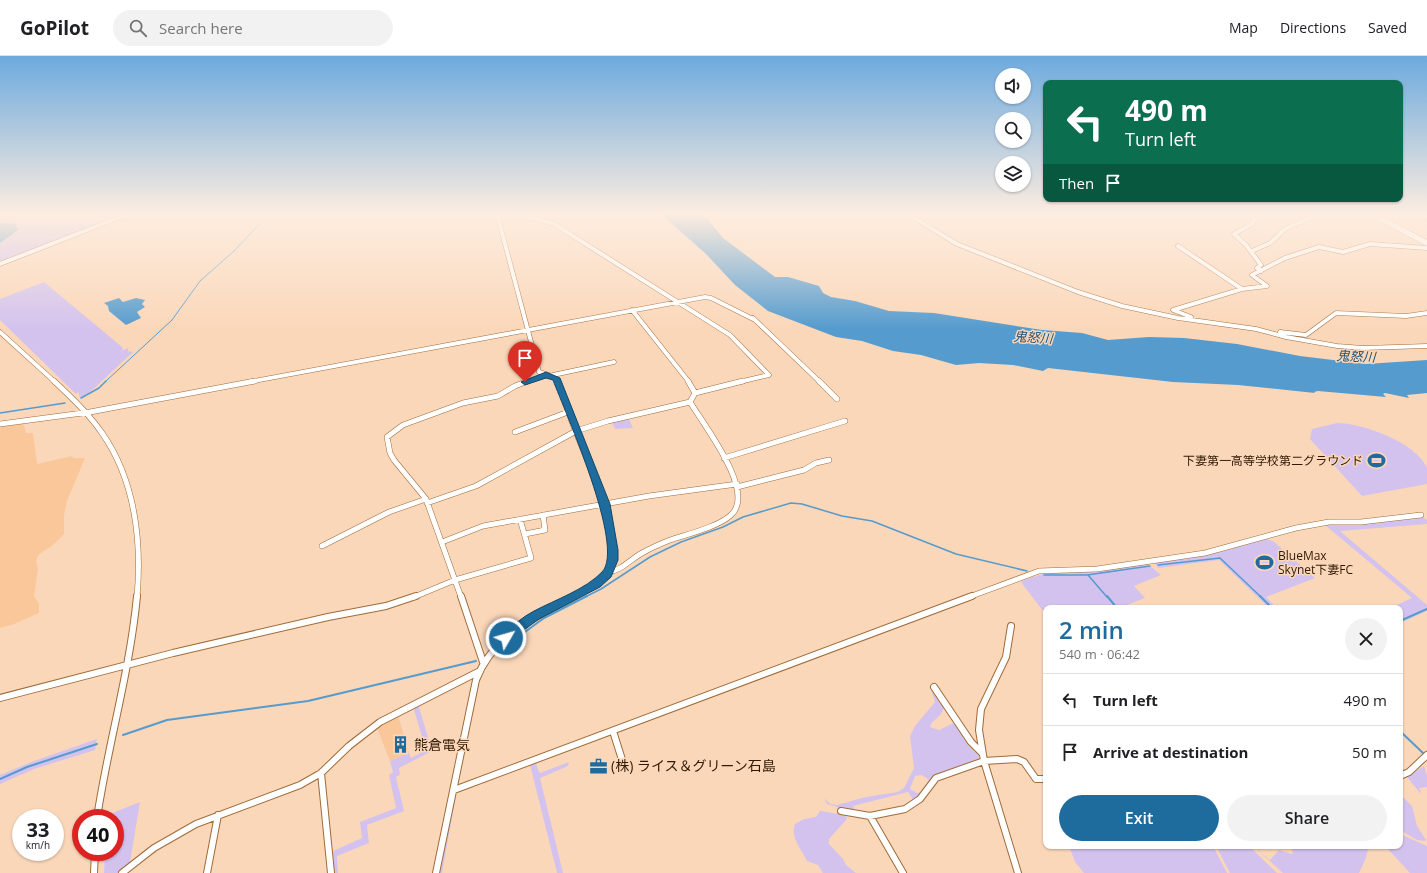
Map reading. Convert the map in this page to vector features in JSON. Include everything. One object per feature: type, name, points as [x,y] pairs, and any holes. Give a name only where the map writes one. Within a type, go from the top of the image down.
[{"type":"street","points":[[0,264],[30,252]]},
{"type":"street","points":[[507,252],[539,372],[552,376],[614,362]]},
{"type":"street","points":[[322,546],[389,512],[476,486],[576,431],[608,421],[690,402],[695,393],[769,376],[730,335],[598,252]]},
{"type":"street","points":[[977,252],[1078,292],[1130,307],[1178,318],[1270,332],[1303,336],[1336,313],[1406,316],[1427,313]]},
{"type":"street","points":[[1187,252],[1242,289]]},
{"type":"street","points":[[1252,252],[1254,257],[1261,265],[1257,268],[1261,271]]},
{"type":"street","points":[[1209,323],[1179,314],[1173,310],[1235,290],[1267,286],[1252,275],[1285,258],[1303,252]]},
{"type":"street","points":[[0,424],[22,419],[86,413],[708,297],[754,320]]},
{"type":"street","points":[[632,310],[688,381],[695,393]]},
{"type":"street","points":[[749,315],[777,339],[837,399]]},
{"type":"street","points":[[0,332],[86,413],[103,434],[119,462],[130,494],[136,520],[139,555],[137,604],[99,809]]},
{"type":"street","points":[[1270,332],[1337,346],[1363,348],[1427,346]]},
{"type":"street","points":[[483,662],[442,542],[426,501],[390,453],[387,440],[390,434],[403,425],[463,403],[498,396],[523,383],[546,375]]},
{"type":"street","points":[[436,873],[478,672],[483,662],[499,643],[527,621],[596,584],[608,572],[613,556],[605,504],[556,378],[552,376]]},
{"type":"street","points":[[608,572],[618,569],[638,555],[730,517],[738,507],[739,497],[737,485],[724,458],[690,402]]},
{"type":"street","points":[[515,432],[568,412]]},
{"type":"street","points":[[724,458],[844,422]]},
{"type":"street","points":[[442,542],[483,526],[662,494],[737,485],[804,470],[816,463],[829,460]]},
{"type":"street","points":[[525,534],[545,530],[543,515]]},
{"type":"street","points":[[454,790],[1039,572],[1097,569],[1205,553],[1296,528],[1329,522],[1360,522],[1421,515]]},
{"type":"street","points":[[0,698],[126,665],[328,617],[392,605],[454,580],[531,558],[520,519]]},
{"type":"street","points":[[1011,626],[1006,657],[981,709],[980,730],[984,757],[1018,873]]},
{"type":"street","points":[[122,873],[141,857],[167,839],[218,815],[287,791],[321,773],[349,746],[382,721],[478,672]]},
{"type":"street","points":[[934,687],[971,742],[984,757]]},
{"type":"street","points":[[612,732],[624,766]]},
{"type":"street","points":[[1403,774],[1408,772],[1427,755]]},
{"type":"street","points":[[841,810],[870,816],[910,807],[926,794],[936,778],[984,757],[1017,759],[1024,762],[1036,779],[1043,779]]},
{"type":"street","points":[[321,773],[331,873]]},
{"type":"street","points":[[207,873],[218,815]]},
{"type":"street","points":[[870,816],[903,873]]},
{"type":"street","points":[[94,873],[95,861]]},
{"type":"shaded area","points":[[0,252],[26,252],[0,262]]},
{"type":"shaded area","points":[[44,282],[122,347],[123,350],[117,353],[128,348],[128,351],[133,352],[91,391],[81,397],[79,396],[79,392],[76,394],[0,320],[0,299]]},
{"type":"shaded area","points":[[628,417],[633,428],[615,429],[612,422]]},
{"type":"shaded area","points":[[23,421],[26,433],[33,433],[37,464],[72,456],[73,458],[85,458],[67,501],[64,515],[64,534],[53,545],[38,555],[36,561],[38,569],[34,596],[39,604],[39,613],[14,624],[0,628],[0,426]]},
{"type":"shaded area","name":"下妻第一高等学校第二グラウンド","points":[[1337,423],[1360,426],[1374,430],[1400,442],[1412,450],[1427,468],[1427,484],[1362,496],[1310,439],[1312,429]]},
{"type":"shaded area","points":[[1422,517],[1427,520],[1427,524],[1340,531],[1427,605],[1427,611],[1403,622],[1403,605],[1397,605],[1412,598],[1325,525]]},
{"type":"shaded area","name":"BlueMax Skynet下妻FC","points":[[1266,539],[1273,541],[1315,578],[1266,597],[1274,605],[1266,605],[1219,560],[1158,568],[1155,563],[1216,553]]},
{"type":"shaded area","points":[[1148,564],[1161,575],[1134,586],[1145,598],[1127,605],[1043,605],[1043,611],[1021,582],[1046,573]]},
{"type":"shaded area","points":[[930,686],[932,686],[946,709],[943,709],[930,727],[939,730],[956,722],[978,753],[979,760],[946,771],[914,801],[908,792],[853,806],[855,812],[827,804],[824,798],[830,804],[837,805],[866,797],[898,792],[904,788],[914,768],[910,736],[915,726],[935,702]],"holes":[[[922,775],[929,780],[921,792],[917,793],[910,789],[915,776]]]},
{"type":"shaded area","points":[[418,704],[432,751],[399,768],[400,775],[396,777],[404,811],[367,825],[369,843],[337,856],[338,873],[333,873],[331,852],[362,838],[360,822],[396,808],[389,775],[393,772],[390,761],[409,753],[411,758],[426,750],[413,706]]},
{"type":"shaded area","points":[[398,715],[409,753],[390,761],[377,728],[380,722]]},
{"type":"shaded area","points":[[97,739],[95,750],[34,769],[0,784],[0,775],[34,761]]},
{"type":"shaded area","points":[[569,762],[568,766],[540,778],[563,873],[557,873],[530,765],[536,763],[540,773]]},
{"type":"shaded area","points":[[1424,766],[1427,776],[1427,787],[1419,788],[1420,793],[1407,777]]},
{"type":"shaded area","points":[[456,795],[442,873],[439,873],[455,796]]},
{"type":"shaded area","points":[[1403,797],[1412,806],[1417,826],[1426,840],[1417,840],[1403,832]]},
{"type":"shaded area","points":[[140,802],[130,862],[117,873],[104,873],[105,861],[124,861],[124,809],[122,809]]},
{"type":"shaded area","points":[[820,811],[845,815],[847,819],[829,839],[829,844],[843,859],[846,865],[856,873],[823,873],[818,865],[807,861],[795,838],[795,824],[804,819],[816,817]]},
{"type":"shaded area","points":[[1403,835],[1427,846],[1427,873],[1410,873],[1388,849],[1403,849]]},
{"type":"shaded area","points":[[1070,849],[1215,849],[1227,873],[1084,873],[1075,862]]},
{"type":"shaded area","points":[[1218,849],[1252,849],[1277,873],[1230,873]]},
{"type":"shaded area","points":[[1256,849],[1270,860],[1279,850],[1292,854],[1292,849],[1368,849],[1359,873],[1283,873]]},
{"type":"water","name":"鬼怒川","points":[[704,252],[742,252],[775,277],[788,277],[819,286],[823,293],[831,297],[855,301],[889,311],[934,313],[1042,330],[1082,333],[1108,340],[1149,337],[1184,338],[1237,344],[1300,356],[1366,364],[1427,360],[1427,393],[1407,395],[1409,398],[1385,393],[1383,394],[1386,397],[1318,391],[1314,392],[1315,393],[1238,385],[1173,382],[1048,368],[1043,371],[1013,365],[979,363],[956,365],[921,355],[893,351],[862,341],[836,337],[768,311],[735,285]]},
{"type":"water","points":[[119,298],[123,302],[136,298],[145,300],[142,304],[145,307],[137,312],[141,318],[126,325],[109,311],[108,306],[104,303]]},
{"type":"waterway","points":[[105,382],[172,320],[200,281],[233,252]]},
{"type":"waterway","points":[[81,398],[99,388],[105,382]]},
{"type":"waterway","points":[[0,413],[65,403]]},
{"type":"waterway","points":[[587,596],[601,589],[650,557],[681,542],[723,527],[743,517],[791,503],[802,504],[842,516],[872,521],[956,554],[1027,571]]},
{"type":"waterway","points":[[1158,565],[1220,558],[1261,597]]},
{"type":"waterway","points":[[1044,575],[1087,575],[1150,566]]},
{"type":"waterway","points":[[1088,575],[1107,597]]},
{"type":"waterway","points":[[503,648],[544,618],[587,596]]},
{"type":"waterway","points":[[1107,596],[1114,605]]},
{"type":"waterway","points":[[1261,597],[1269,605]]},
{"type":"waterway","points":[[1403,620],[1427,609]]},
{"type":"waterway","points":[[123,735],[167,720],[308,701],[476,661]]},
{"type":"waterway","points":[[1403,734],[1424,754]]},
{"type":"waterway","points":[[0,779],[27,767],[97,744]]},
{"type":"place","name":"下妻第一高等学校第二グラウンド","points":[[1376,461]]},
{"type":"place","name":"BlueMax Skynet下妻FC","points":[[1265,563]]},
{"type":"place","name":"熊倉電気","points":[[401,745]]},
{"type":"place","name":"(株) ライス＆グリーン石島","points":[[598,766]]},
{"type":"route","points":[[506,638],[527,621],[544,610],[596,584],[607,574],[613,560],[613,550],[605,504],[556,378],[546,375],[525,382]]}]
